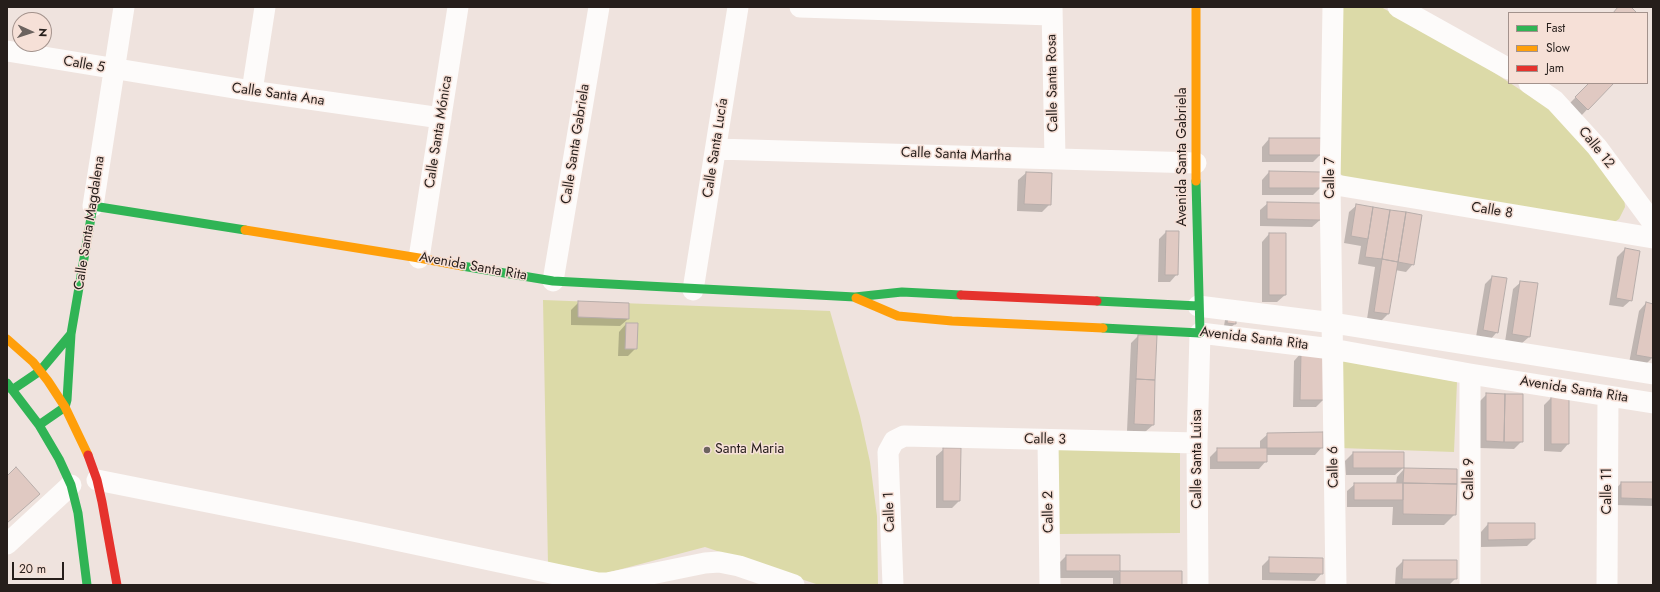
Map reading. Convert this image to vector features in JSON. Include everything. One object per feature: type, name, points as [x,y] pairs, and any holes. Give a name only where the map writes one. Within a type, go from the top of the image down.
[{"type":"street","name":"Calle Santa Magdalena","points":[[65,407],[69,384],[71,334],[93,206],[124,7]]},
{"type":"street","points":[[252,91],[265,7]]},
{"type":"street","name":"Calle Santa Mónica","points":[[419,258],[458,7]]},
{"type":"street","name":"Calle Santa Gabriela","points":[[553,281],[599,7]]},
{"type":"street","name":"Calle Santa Lucía","points":[[693,290],[738,7]]},
{"type":"street","points":[[800,7],[1052,11]]},
{"type":"street","name":"Avenida Santa Gabriela","points":[[1196,7],[1196,163],[1198,306],[1200,332]]},
{"type":"street","name":"Calle 7","points":[[1332,348],[1333,322],[1330,184],[1333,7]]},
{"type":"street","points":[[1398,7],[1508,68]]},
{"type":"street","name":"Calle Santa Rosa","points":[[1052,11],[1055,158]]},
{"type":"street","name":"Calle 5","points":[[7,51],[115,70]]},
{"type":"street","name":"Calle Santa Ana","points":[[115,70],[441,118]]},
{"type":"street","name":"Calle 12","points":[[1530,84],[1555,101],[1597,147],[1653,223]]},
{"type":"street","name":"Calle Santa Martha","points":[[716,149],[1196,163]]},
{"type":"street","name":"Calle 8","points":[[1330,184],[1653,238]]},
{"type":"street","points":[[1614,231],[1627,219],[1637,201]]},
{"type":"street","name":"Avenida Santa Rita","points":[[93,206],[553,281],[693,290],[855,297],[902,292],[1198,306],[1333,322],[1653,374]]},
{"type":"street","name":"Avenida Santa Rita","points":[[855,297],[898,316],[952,321],[1200,332],[1332,348],[1470,374],[1653,403]]},
{"type":"street","name":"Calle Santa Luisa","points":[[1198,585],[1197,443],[1200,332]]},
{"type":"street","points":[[71,334],[40,371],[9,388],[39,425],[59,458],[71,485],[78,513],[88,585]]},
{"type":"street","points":[[7,338],[40,371],[65,407],[88,454],[97,480],[117,585]]},
{"type":"street","name":"Calle 6","points":[[1332,348],[1336,585]]},
{"type":"street","name":"Calle 9","points":[[1470,374],[1470,585]]},
{"type":"street","name":"Calle 11","points":[[1608,396],[1608,585]]},
{"type":"street","points":[[39,425],[65,407]]},
{"type":"street","name":"Calle 3","points":[[894,440],[904,436],[1197,443]]},
{"type":"street","name":"Calle 1","points":[[893,585],[888,452],[894,440]]},
{"type":"street","name":"Calle 2","points":[[1048,440],[1050,585]]},
{"type":"street","points":[[97,480],[353,531],[598,583],[607,584],[705,563],[719,562],[739,566],[794,585]]},
{"type":"street","points":[[7,544],[71,485]]},
{"type":"shaded area","points":[[1336,7],[1381,7],[1475,60],[1508,82],[1508,84],[1512,84],[1548,108],[1579,135],[1624,196],[1625,207],[1619,219],[1610,225],[1345,178],[1335,169]]},
{"type":"shaded area","name":"Santa Maria","points":[[543,300],[830,311],[860,416],[870,462],[877,516],[878,585],[819,585],[705,547],[599,575],[548,565]]},
{"type":"shaded area","points":[[1342,359],[1457,382],[1454,452],[1340,448]]},
{"type":"shaded area","points":[[1058,446],[1180,450],[1180,533],[1057,534]]},
{"type":"building","points":[[1618,7],[1631,7],[1636,12],[1614,12]]},
{"type":"building","points":[[1588,84],[1613,84],[1588,110],[1575,97]]},
{"type":"building","points":[[1269,138],[1322,138],[1322,155],[1269,155]]},
{"type":"building","points":[[1269,171],[1321,172],[1321,188],[1269,188]]},
{"type":"building","points":[[1026,172],[1052,173],[1051,205],[1024,204]]},
{"type":"building","points":[[1267,202],[1321,203],[1321,220],[1267,219]]},
{"type":"building","points":[[1356,204],[1373,207],[1368,239],[1351,236]]},
{"type":"building","points":[[1373,207],[1390,210],[1382,259],[1365,257]]},
{"type":"building","points":[[1390,210],[1406,212],[1398,262],[1382,259]]},
{"type":"building","points":[[1406,212],[1422,215],[1414,265],[1398,262]]},
{"type":"building","points":[[1166,231],[1179,231],[1178,275],[1165,275]]},
{"type":"building","points":[[1269,233],[1286,233],[1286,295],[1269,295]]},
{"type":"building","points":[[1625,248],[1640,251],[1632,301],[1616,298]]},
{"type":"building","points":[[1382,259],[1398,262],[1389,314],[1374,312]]},
{"type":"building","points":[[1492,276],[1507,278],[1498,333],[1483,330]]},
{"type":"building","points":[[1520,281],[1538,283],[1530,337],[1512,334]]},
{"type":"building","points":[[578,301],[629,303],[629,319],[578,317]]},
{"type":"building","points":[[1646,302],[1653,304],[1653,358],[1636,355]]},
{"type":"building","points":[[1228,315],[1236,316],[1236,324],[1227,323]]},
{"type":"building","points":[[626,323],[638,323],[637,349],[625,349]]},
{"type":"building","points":[[1138,335],[1157,335],[1155,380],[1136,379]]},
{"type":"building","points":[[1301,352],[1326,353],[1325,400],[1300,400]]},
{"type":"building","points":[[1136,379],[1155,380],[1154,425],[1134,424]]},
{"type":"building","points":[[1486,393],[1505,394],[1504,442],[1486,441]]},
{"type":"building","points":[[1505,394],[1523,394],[1523,442],[1504,442]]},
{"type":"building","points":[[1551,397],[1569,397],[1569,444],[1551,444]]},
{"type":"building","points":[[1323,432],[1323,448],[1267,448],[1267,433]]},
{"type":"building","points":[[943,448],[961,448],[960,501],[943,501]]},
{"type":"building","points":[[1217,448],[1267,448],[1267,462],[1217,462]]},
{"type":"building","points":[[1353,452],[1404,452],[1404,468],[1353,468]]},
{"type":"building","points":[[16,467],[40,494],[7,523],[7,476]]},
{"type":"building","points":[[1404,468],[1457,469],[1457,484],[1403,483]]},
{"type":"building","points":[[1621,482],[1653,482],[1653,499],[1621,498]]},
{"type":"building","points":[[1354,483],[1403,483],[1403,500],[1354,500]]},
{"type":"building","points":[[1403,483],[1457,484],[1456,515],[1403,514]]},
{"type":"building","points":[[1488,523],[1535,523],[1535,539],[1488,540]]},
{"type":"building","points":[[1066,555],[1120,555],[1120,571],[1066,571]]},
{"type":"building","points":[[1269,557],[1323,558],[1323,574],[1269,573]]},
{"type":"building","points":[[1403,560],[1457,560],[1457,579],[1402,579]]},
{"type":"building","points":[[1120,571],[1182,571],[1182,585],[1120,585]]},
{"type":"traffic: fast","points":[[1103,328],[1200,333],[1196,181]]},
{"type":"traffic: fast","points":[[39,425],[65,407],[67,400],[71,334],[93,206],[245,230]]},
{"type":"traffic: fast","points":[[462,266],[553,281],[855,297],[902,292],[961,295]]},
{"type":"traffic: fast","points":[[1097,301],[1198,306]]},
{"type":"traffic: fast","points":[[12,390],[40,371],[71,334]]},
{"type":"traffic: fast","points":[[7,383],[39,425],[59,459],[71,485],[78,513],[87,585]]},
{"type":"traffic: slow","points":[[1196,7],[1196,181]]},
{"type":"traffic: slow","points":[[245,230],[462,266]]},
{"type":"traffic: slow","points":[[856,298],[898,316],[952,321],[1103,328]]},
{"type":"traffic: slow","points":[[7,339],[33,362],[48,381],[65,407],[88,455]]},
{"type":"traffic: jam","points":[[961,295],[1097,301]]},
{"type":"traffic: jam","points":[[88,455],[97,480],[102,502],[117,585]]},
{"type":"place","name":"Santa Maria","points":[[707,450]]}]
